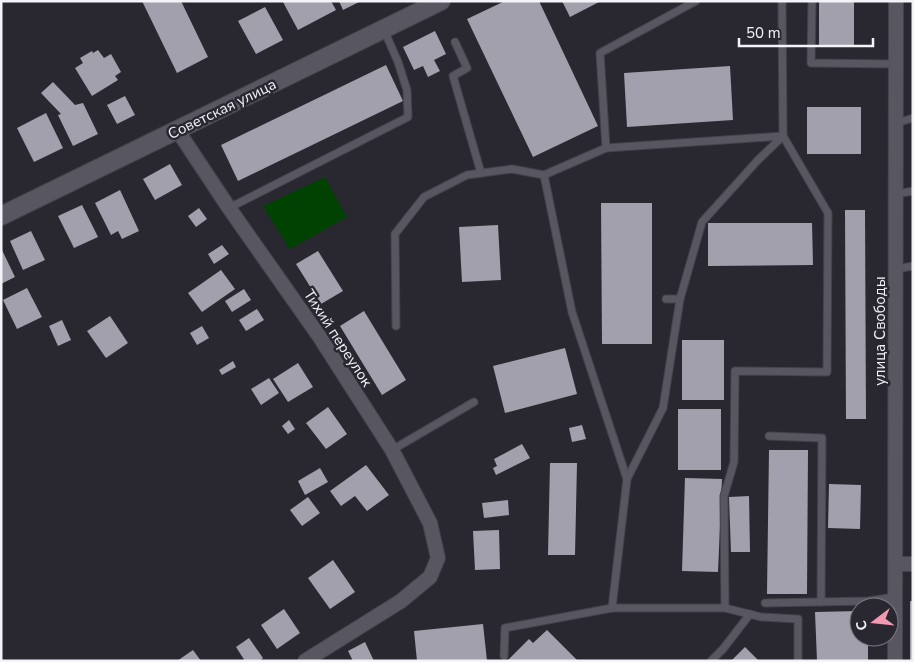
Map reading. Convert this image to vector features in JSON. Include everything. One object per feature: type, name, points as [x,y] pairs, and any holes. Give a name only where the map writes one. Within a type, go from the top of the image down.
[{"type":"street","name":"улица Свободы","points":[[896,1],[896,597]]},
{"type":"street","name":"Советская улица","points":[[1,216],[384,30],[433,3]]},
{"type":"street","name":"Тихий переулок","points":[[178,130],[229,208],[319,336],[392,450],[430,523],[438,558],[430,577],[401,601],[305,661]]},
{"type":"street","points":[[896,564],[913,564]]},
{"type":"street","name":"улица Свободы","points":[[895,647],[895,661]]},
{"type":"lane","points":[[606,148],[600,53],[696,1]]},
{"type":"lane","points":[[724,608],[724,496],[734,462],[735,371],[827,372],[828,213],[783,136],[782,1]]},
{"type":"lane","points":[[812,1],[811,63],[896,64]]},
{"type":"lane","points":[[229,208],[408,117],[407,90],[398,62],[384,30]]},
{"type":"lane","points":[[455,42],[467,68],[453,76],[481,173]]},
{"type":"lane","points":[[896,123],[913,118]]},
{"type":"lane","points":[[396,326],[395,234],[424,196],[468,175],[512,169],[544,175],[606,148],[783,136]]},
{"type":"lane","points":[[612,608],[628,479],[662,408],[680,299],[702,222],[758,160],[783,136]]},
{"type":"lane","points":[[544,175],[572,312],[628,479]]},
{"type":"lane","points":[[896,194],[913,191]]},
{"type":"lane","points":[[896,269],[913,266]]},
{"type":"lane","points":[[666,299],[680,299]]},
{"type":"lane","points":[[392,450],[474,402]]},
{"type":"lane","points":[[769,436],[822,438],[821,602]]},
{"type":"lane","points":[[765,603],[849,601]]},
{"type":"lane","points":[[504,656],[505,628],[612,608],[724,608],[761,617],[798,619],[798,661]]},
{"type":"lane","points":[[711,661],[723,649],[750,614]]},
{"type":"green space","points":[[325,177],[347,217],[290,249],[263,206]]},
{"type":"building","points":[[142,1],[181,1],[208,57],[177,73]]},
{"type":"building","points":[[331,1],[336,10],[298,30],[283,2]]},
{"type":"building","points":[[339,1],[361,1],[343,10]]},
{"type":"building","points":[[505,1],[539,1],[598,126],[533,157],[467,19]]},
{"type":"building","points":[[562,1],[601,1],[570,17]]},
{"type":"building","points":[[819,1],[854,1],[854,46],[819,46]]},
{"type":"building","points":[[265,7],[283,40],[256,54],[238,21]]},
{"type":"building","points":[[435,31],[446,54],[434,60],[440,71],[428,77],[423,66],[414,70],[403,47]]},
{"type":"building","points":[[98,50],[104,58],[111,54],[121,72],[115,76],[118,80],[92,96],[75,68],[83,63],[80,58],[92,51],[93,53]]},
{"type":"building","points":[[386,65],[403,101],[238,181],[221,145]]},
{"type":"building","points":[[730,66],[733,120],[627,127],[624,73]]},
{"type":"building","points":[[53,82],[75,105],[83,103],[98,134],[73,146],[58,115],[61,114],[41,93]]},
{"type":"building","points":[[125,96],[135,115],[117,124],[107,105]]},
{"type":"building","points":[[807,107],[861,107],[861,154],[807,154]]},
{"type":"building","points":[[46,113],[63,148],[34,162],[17,128]]},
{"type":"building","points":[[170,164],[182,185],[155,200],[143,179]]},
{"type":"building","points":[[120,190],[139,231],[122,239],[118,231],[111,235],[95,203]]},
{"type":"building","points":[[601,203],[652,203],[652,344],[602,344]]},
{"type":"building","points":[[82,205],[98,237],[74,248],[58,216]]},
{"type":"building","points":[[199,208],[207,219],[196,227],[188,216]]},
{"type":"building","points":[[845,210],[865,210],[866,419],[846,419]]},
{"type":"building","points":[[708,223],[812,223],[813,265],[708,266]]},
{"type":"building","points":[[498,225],[501,280],[462,282],[459,227]]},
{"type":"building","points":[[31,231],[45,260],[23,270],[10,241]]},
{"type":"building","points":[[222,245],[229,254],[214,264],[208,254]]},
{"type":"building","points":[[1,248],[15,277],[1,284]]},
{"type":"building","points":[[318,251],[343,291],[321,304],[296,264]]},
{"type":"building","points":[[221,270],[235,289],[202,312],[188,293]]},
{"type":"building","points":[[27,288],[42,317],[17,329],[3,300]]},
{"type":"building","points":[[244,289],[251,300],[232,312],[225,301]]},
{"type":"building","points":[[257,309],[264,320],[246,331],[239,320]]},
{"type":"building","points":[[364,311],[406,380],[382,395],[340,326]]},
{"type":"building","points":[[110,316],[128,343],[106,358],[87,331]]},
{"type":"building","points":[[62,320],[71,340],[58,346],[49,326]]},
{"type":"building","points":[[202,326],[209,338],[197,345],[190,333]]},
{"type":"building","points":[[682,340],[724,340],[724,400],[682,400]]},
{"type":"building","points":[[565,348],[577,394],[505,413],[493,366]]},
{"type":"building","points":[[233,361],[236,367],[222,375],[219,370]]},
{"type":"building","points":[[298,363],[313,387],[288,402],[273,379]]},
{"type":"building","points":[[269,378],[279,393],[261,405],[251,389]]},
{"type":"building","points":[[328,407],[347,434],[326,449],[306,423]]},
{"type":"building","points":[[678,409],[721,409],[721,470],[678,470]]},
{"type":"building","points":[[289,420],[295,429],[288,434],[282,426]]},
{"type":"building","points":[[582,425],[586,439],[572,442],[569,428]]},
{"type":"building","points":[[522,444],[530,458],[496,475],[493,468],[497,466],[494,459]]},
{"type":"building","points":[[769,450],[808,450],[807,594],[767,594]]},
{"type":"building","points":[[550,463],[577,463],[575,555],[548,555]]},
{"type":"building","points":[[366,465],[389,495],[367,511],[355,496],[341,506],[330,491]]},
{"type":"building","points":[[320,468],[328,482],[305,495],[298,481]]},
{"type":"building","points":[[685,478],[722,479],[718,572],[682,571]]},
{"type":"building","points":[[829,484],[861,485],[860,529],[828,528]]},
{"type":"building","points":[[749,496],[750,552],[731,552],[729,497]]},
{"type":"building","points":[[308,497],[320,513],[302,526],[290,510]]},
{"type":"building","points":[[508,500],[509,515],[484,518],[482,503]]},
{"type":"building","points":[[499,530],[500,569],[475,570],[473,531]]},
{"type":"building","points":[[333,560],[355,592],[330,609],[308,578]]},
{"type":"building","points":[[910,601],[913,601],[913,661],[910,661]]},
{"type":"building","points":[[284,609],[300,633],[277,649],[261,625]]},
{"type":"building","points":[[849,611],[849,647],[868,647],[868,661],[817,661],[815,612]]},
{"type":"building","points":[[483,624],[487,661],[417,661],[414,631]]},
{"type":"building","points":[[547,630],[578,661],[507,661],[529,639],[533,643]]},
{"type":"building","points":[[249,638],[263,658],[260,661],[245,661],[236,647]]},
{"type":"building","points":[[365,642],[374,661],[353,661],[348,651]]},
{"type":"building","points":[[745,647],[759,661],[731,661]]},
{"type":"building","points":[[193,650],[201,661],[177,661]]}]
